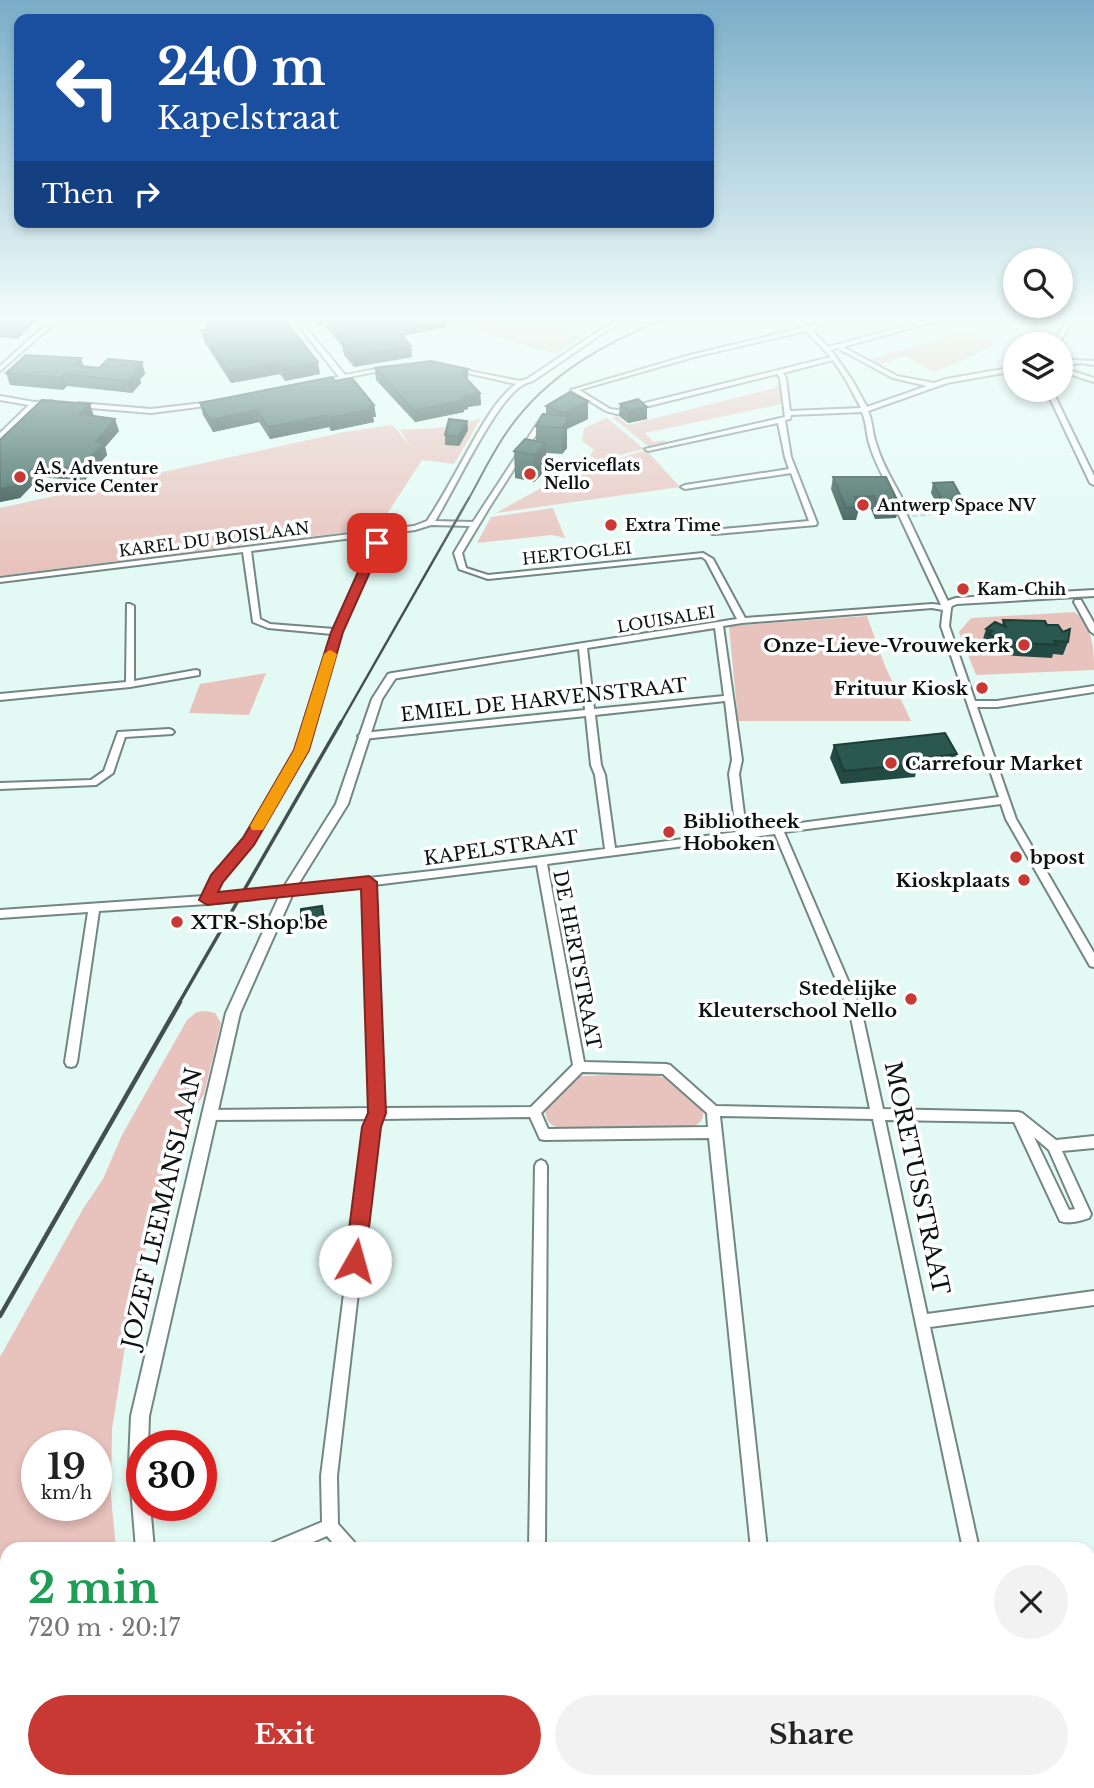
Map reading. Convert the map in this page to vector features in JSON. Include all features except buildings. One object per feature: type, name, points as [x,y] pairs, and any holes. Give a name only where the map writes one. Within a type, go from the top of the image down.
[{"type":"street","points":[[76,405],[151,411],[216,403]]},
{"type":"street","points":[[430,523],[503,403]]},
{"type":"street","points":[[597,403],[617,412],[652,403]]},
{"type":"street","points":[[648,449],[788,418],[786,403]]},
{"type":"street","points":[[862,403],[879,462],[885,468],[901,504],[900,509],[947,608]]},
{"type":"street","points":[[787,413],[865,410],[883,403]]},
{"type":"street","points":[[1056,403],[1094,483]]},
{"type":"street","points":[[0,437],[34,404],[64,404]]},
{"type":"street","points":[[475,524],[528,439],[556,407]]},
{"type":"street","points":[[715,532],[813,523],[793,471],[781,419]]},
{"type":"street","points":[[684,487],[793,471]]},
{"type":"street","name":"KAREL DU BOISLAAN","points":[[0,580],[381,533],[422,527],[430,523],[475,524]]},
{"type":"street","name":"HERTOGLEI","points":[[475,524],[458,553],[463,569],[488,577],[703,555],[709,559],[742,621]]},
{"type":"street","points":[[207,900],[217,879],[248,841],[302,750],[337,632],[381,533]]},
{"type":"street","points":[[247,550],[256,620],[268,626],[337,632]]},
{"type":"street","points":[[1094,593],[957,601],[947,604],[945,626],[1004,800],[1017,830],[1094,963]]},
{"type":"street","points":[[947,608],[1094,600]]},
{"type":"street","points":[[1079,602],[1094,631]]},
{"type":"street","points":[[130,606],[130,684]]},
{"type":"street","name":"LOUISALEI","points":[[391,676],[742,621],[932,606],[947,608]]},
{"type":"street","points":[[719,624],[737,760],[734,774],[741,834]]},
{"type":"street","points":[[583,646],[610,850]]},
{"type":"street","points":[[0,697],[17,693],[130,684],[196,673]]},
{"type":"street","name":"JOZEF LEEMANSLAAN","points":[[144,1542],[138,1464],[141,1416],[233,1013],[288,890],[342,804],[377,699],[391,676]]},
{"type":"street","points":[[971,704],[997,704],[1094,689]]},
{"type":"street","name":"EMIEL DE HARVENSTRAAT","points":[[363,736],[729,698]]},
{"type":"street","points":[[0,786],[93,783],[108,773],[121,734],[169,732]]},
{"type":"street","name":"KAPELSTRAAT","points":[[0,914],[207,900],[369,882],[1004,800]]},
{"type":"street","name":"MORETUSSTRAAT","points":[[778,829],[856,1013],[970,1542]]},
{"type":"street","name":"DE HERTSTRAAT","points":[[541,860],[579,1067]]},
{"type":"street","points":[[343,1542],[330,1527],[329,1476],[371,1127],[377,1113],[369,882]]},
{"type":"street","points":[[71,1062],[94,907]]},
{"type":"street","points":[[208,1115],[534,1112],[579,1067],[666,1069],[713,1111],[1018,1117],[1054,1146],[1084,1214],[1065,1217],[1018,1117]]},
{"type":"street","points":[[713,1111],[758,1542]]},
{"type":"street","points":[[534,1112],[544,1135],[715,1132]]},
{"type":"street","points":[[1054,1146],[1094,1142]]},
{"type":"street","points":[[537,1542],[541,1166]]},
{"type":"street","points":[[923,1321],[1094,1298]]},
{"type":"street","points":[[295,1542],[330,1527]]},
{"type":"shaded area","points":[[714,403],[781,403],[645,433],[654,442],[664,440],[668,443],[649,447],[613,418],[617,416],[628,425]]},
{"type":"shaded area","points":[[481,418],[454,464],[422,460],[378,528],[0,576],[0,508],[344,432],[392,425],[410,445],[400,430],[453,427]]},
{"type":"shaded area","points":[[607,418],[644,449],[599,460],[590,456],[594,450],[582,441],[584,428]]},
{"type":"shaded area","points":[[646,450],[680,487],[496,513],[561,477]]},
{"type":"shaded area","points":[[553,508],[565,538],[552,535],[477,543],[491,517]]},
{"type":"shaded area","points":[[1074,612],[1089,630],[1094,670],[976,675],[959,632],[971,618]]},
{"type":"shaded area","points":[[867,616],[885,666],[911,721],[738,721],[729,626]]},
{"type":"shaded area","points":[[266,673],[249,715],[189,713],[200,684]]},
{"type":"shaded area","points":[[197,1012],[215,1013],[221,1023],[204,1094],[167,1155],[128,1328],[112,1430],[21,1430],[21,1521],[112,1521],[112,1507],[115,1542],[0,1542],[0,1357],[83,1209],[103,1179],[122,1135],[187,1020]]},
{"type":"shaded area","points":[[635,1074],[667,1078],[683,1087],[699,1102],[703,1111],[702,1119],[697,1125],[684,1129],[560,1128],[553,1125],[547,1119],[545,1109],[569,1082],[579,1076]]},
{"type":"waterway","points":[[717,529],[739,527]]},
{"type":"tunnel","points":[[912,514],[931,513]]},
{"type":"railway","points":[[468,500],[503,437],[530,403]]},
{"type":"railway","points":[[340,724],[469,498]]},
{"type":"railway","points":[[179,1003],[341,722]]},
{"type":"railway","points":[[0,1316],[180,1002]]},
{"type":"slow traffic","points":[[257,826],[302,750],[330,654]]},
{"type":"place","name":"Serviceflats Nello","points":[[530,474]]},
{"type":"place","name":"A.S. Adventure Service Center","points":[[20,477]]},
{"type":"place","name":"Antwerp Space NV","points":[[863,505]]},
{"type":"place","name":"Extra Time","points":[[611,525]]},
{"type":"place","name":"Kam-Chih","points":[[963,589]]},
{"type":"place","name":"Onze-Lieve-Vrouwekerk","points":[[1024,645]]},
{"type":"place","name":"Frituur Kiosk","points":[[982,688]]},
{"type":"place","name":"Carrefour Market","points":[[891,763]]},
{"type":"place","name":"Bibliotheek Hoboken","points":[[669,832]]},
{"type":"place","name":"bpost","points":[[1016,857]]},
{"type":"place","name":"Kioskplaats","points":[[1024,880]]},
{"type":"place","name":"XTR-Shop.be","points":[[177,922]]},
{"type":"place","name":"Stedelijke Kleuterschool Nello","points":[[911,999]]},
{"type":"route","points":[[355,1261],[371,1127],[377,1113],[369,882],[207,900],[217,879],[242,851],[302,750],[337,632],[377,543]]}]
